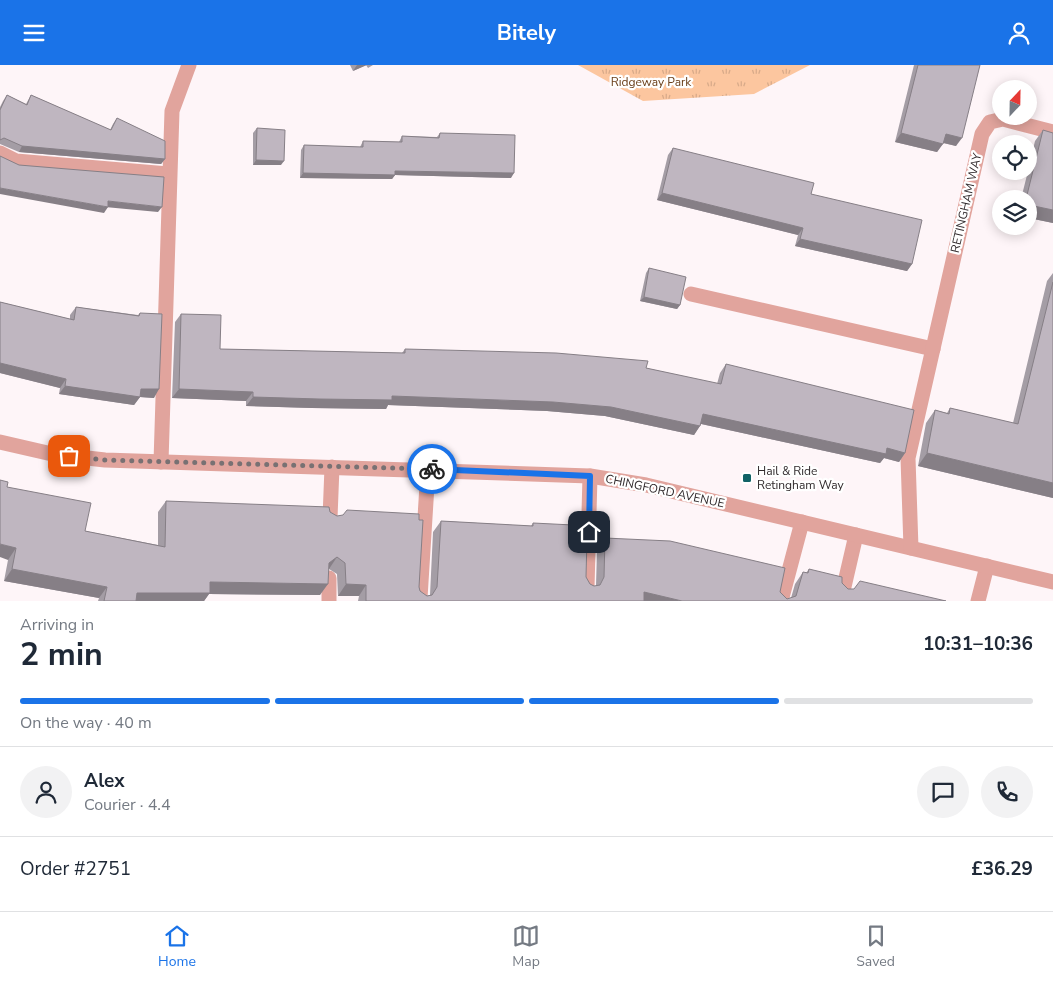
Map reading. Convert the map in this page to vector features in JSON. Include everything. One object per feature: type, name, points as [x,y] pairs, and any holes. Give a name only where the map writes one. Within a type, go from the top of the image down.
[{"type":"street","points":[[161,462],[168,173],[172,111],[189,65]]},
{"type":"street","name":"RETINGHAM WAY","points":[[911,548],[908,458],[982,134],[990,122],[1003,119],[1053,132]]},
{"type":"street","points":[[0,153],[16,161],[168,173]]},
{"type":"street","points":[[691,294],[933,349]]},
{"type":"street","name":"CHINGFORD AVENUE","points":[[0,442],[52,454],[105,460],[428,469],[590,476],[646,485],[1053,582]]},
{"type":"street","points":[[330,518],[332,467]]},
{"type":"street","points":[[420,598],[428,469]]},
{"type":"street","points":[[587,588],[590,476]]},
{"type":"street","points":[[782,601],[802,522]]},
{"type":"street","points":[[843,591],[856,535]]},
{"type":"street","points":[[978,601],[987,566]]},
{"type":"street","points":[[329,577],[329,601]]},
{"type":"green space","name":"Ridgeway Park","points":[[578,65],[810,65],[754,94],[643,101]]},
{"type":"building","points":[[918,65],[980,65],[962,138],[946,134],[943,144],[901,133]]},
{"type":"building","points":[[7,95],[27,105],[31,95],[111,130],[117,118],[165,141],[165,159],[22,146],[4,138],[0,140],[0,110]]},
{"type":"building","points":[[257,128],[285,130],[284,161],[256,160]]},
{"type":"building","points":[[1043,130],[1053,133],[1053,210],[1037,207],[1037,190],[1028,190],[1031,180],[1037,180],[1037,154]]},
{"type":"building","points":[[440,133],[515,135],[514,173],[395,171],[395,175],[303,173],[304,145],[363,147],[363,141],[402,142],[402,136],[439,138]]},
{"type":"building","points":[[673,148],[814,183],[811,194],[922,220],[912,264],[800,239],[803,228],[662,193]]},
{"type":"building","points":[[0,156],[19,165],[164,177],[162,207],[108,201],[108,207],[0,188]]},
{"type":"building","points":[[649,268],[686,277],[680,305],[644,297]]},
{"type":"building","points":[[1053,282],[1053,483],[927,453],[935,410],[949,414],[950,408],[1018,424]]},
{"type":"building","points":[[0,302],[74,320],[76,307],[139,316],[140,313],[162,314],[159,389],[141,389],[140,397],[65,386],[66,379],[0,363]]},
{"type":"building","points":[[181,314],[221,315],[220,349],[405,353],[405,349],[556,353],[648,361],[646,368],[721,384],[726,364],[914,410],[905,453],[887,448],[886,454],[703,414],[700,426],[611,407],[553,402],[392,396],[392,400],[253,397],[253,392],[179,389]]},
{"type":"building","points":[[0,480],[8,482],[7,487],[91,503],[85,531],[165,547],[166,501],[329,507],[330,512],[337,516],[343,515],[347,510],[419,514],[419,520],[423,520],[419,587],[420,591],[427,596],[432,595],[437,587],[441,521],[533,526],[533,523],[573,525],[572,537],[587,538],[586,577],[590,584],[594,586],[600,585],[604,577],[605,538],[670,541],[785,568],[780,592],[787,599],[796,596],[803,572],[808,573],[809,569],[842,577],[842,583],[848,589],[854,589],[860,581],[946,601],[682,601],[644,592],[644,601],[366,601],[366,585],[346,584],[345,563],[337,557],[329,563],[328,584],[210,582],[210,593],[137,593],[136,601],[104,601],[107,587],[12,569],[16,548],[0,544]]},
{"type":"way so far","points":[[69,456],[105,460],[432,469]]},
{"type":"place","name":"Hail & Ride Retingham Way","points":[[747,478]]},
{"type":"route","points":[[432,469],[590,476],[589,532]]}]
